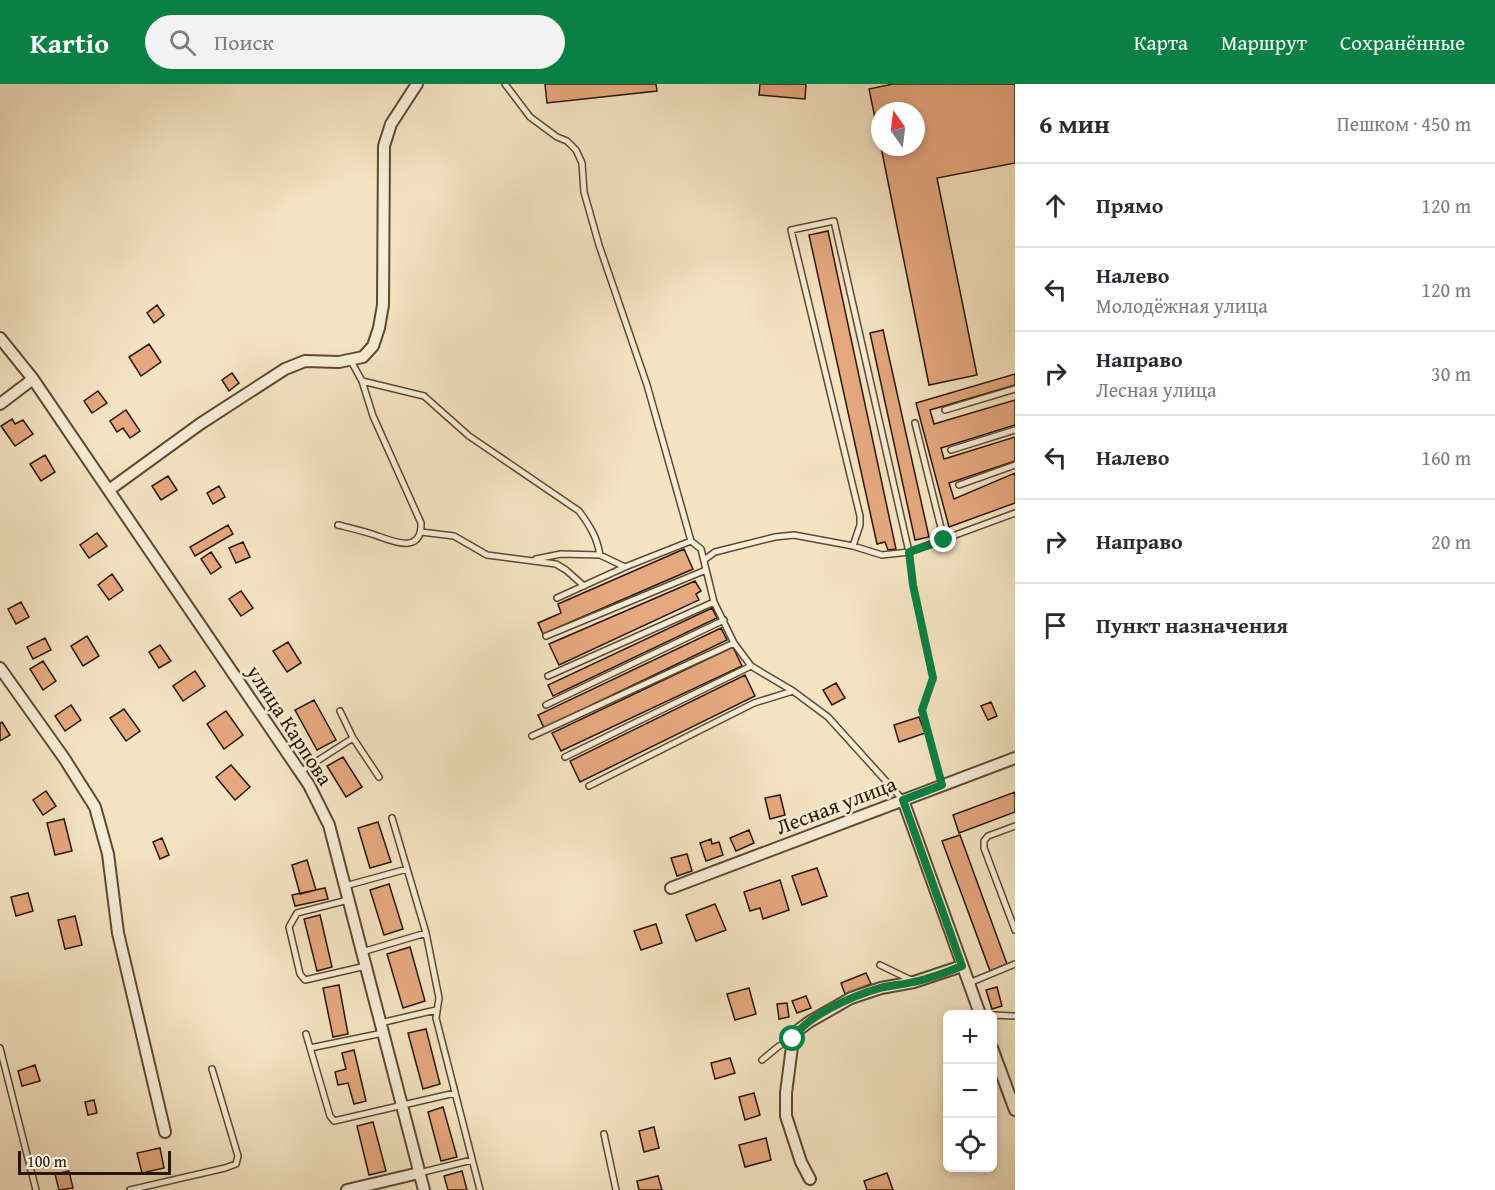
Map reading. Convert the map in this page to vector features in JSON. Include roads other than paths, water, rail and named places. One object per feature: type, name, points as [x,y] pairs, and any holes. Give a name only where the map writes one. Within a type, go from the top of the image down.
[{"type":"street","points":[[109,490],[200,424],[285,369],[305,361],[339,363],[351,361],[363,357],[373,346],[379,328],[382,305],[384,146],[391,124],[417,84]]},
{"type":"street","name":"улица Карпова","points":[[0,338],[33,380],[300,772],[329,825],[424,1190]]},
{"type":"street","points":[[0,404],[33,380]]},
{"type":"street","points":[[0,668],[64,758],[95,807],[108,854],[118,933],[165,1132]]},
{"type":"street","name":"Лесная улица","points":[[671,888],[1015,758]]},
{"type":"street","points":[[903,800],[978,1010]]},
{"type":"street","points":[[810,1179],[801,1162],[786,1116],[786,1093],[793,1039],[797,1031],[852,998],[881,988],[914,982],[962,966]]},
{"type":"street","points":[[997,1059],[1015,1110]]},
{"type":"street","points":[[346,1190],[419,1173]]},
{"type":"lane","points":[[505,84],[531,117],[557,137],[567,141],[576,150],[582,163],[584,192],[599,245],[647,385],[691,541],[701,549],[714,602],[734,642],[751,666],[793,691],[828,717],[903,800]]},
{"type":"lane","points":[[853,546],[860,525],[860,516],[791,230],[834,221],[909,552]]},
{"type":"lane","points":[[338,525],[395,542],[406,543],[416,540],[421,532],[421,523],[373,416],[362,381],[351,361]]},
{"type":"lane","points":[[362,381],[424,396],[469,436],[579,511],[591,527],[600,555]]},
{"type":"lane","points":[[945,410],[1015,389]]},
{"type":"lane","points":[[915,423],[944,540]]},
{"type":"lane","points":[[951,450],[1015,430]]},
{"type":"lane","points":[[959,485],[1015,465]]},
{"type":"lane","points":[[704,560],[715,552],[775,537],[794,535],[853,546],[882,555],[909,552],[1015,513]]},
{"type":"lane","points":[[421,532],[454,536],[487,555],[556,564],[584,586]]},
{"type":"lane","points":[[557,598],[625,567],[691,541]]},
{"type":"lane","points":[[531,560],[561,554],[600,555],[625,567]]},
{"type":"lane","points":[[546,636],[706,570]]},
{"type":"lane","points":[[548,675],[714,602]]},
{"type":"lane","points":[[546,705],[724,620]]},
{"type":"lane","points":[[532,736],[734,642]]},
{"type":"lane","points":[[565,757],[751,666]]},
{"type":"lane","points":[[589,786],[754,703],[793,691]]},
{"type":"lane","points":[[340,711],[353,738],[379,777]]},
{"type":"lane","points":[[300,772],[353,738]]},
{"type":"lane","points":[[392,818],[426,933],[439,998],[436,1018],[480,1190]]},
{"type":"lane","points":[[1015,826],[988,836],[984,841],[984,848],[1015,930]]},
{"type":"lane","points":[[345,886],[407,869]]},
{"type":"lane","points":[[349,900],[297,913],[292,919],[289,927],[300,974],[305,980],[366,966]]},
{"type":"lane","points":[[362,952],[426,933]]},
{"type":"lane","points":[[968,983],[1015,964]]},
{"type":"lane","points":[[880,965],[914,982]]},
{"type":"lane","points":[[310,1048],[436,1010]]},
{"type":"lane","points":[[997,1015],[1015,1016]]},
{"type":"lane","points":[[306,1034],[330,1116],[334,1121],[455,1093]]},
{"type":"lane","points":[[762,1060],[779,1046],[793,1039]]},
{"type":"lane","points":[[0,1048],[36,1190]]},
{"type":"lane","points":[[130,1190],[236,1164],[238,1156],[213,1069]]},
{"type":"lane","points":[[604,1134],[616,1190]]},
{"type":"lane","points":[[419,1173],[472,1160]]}]
